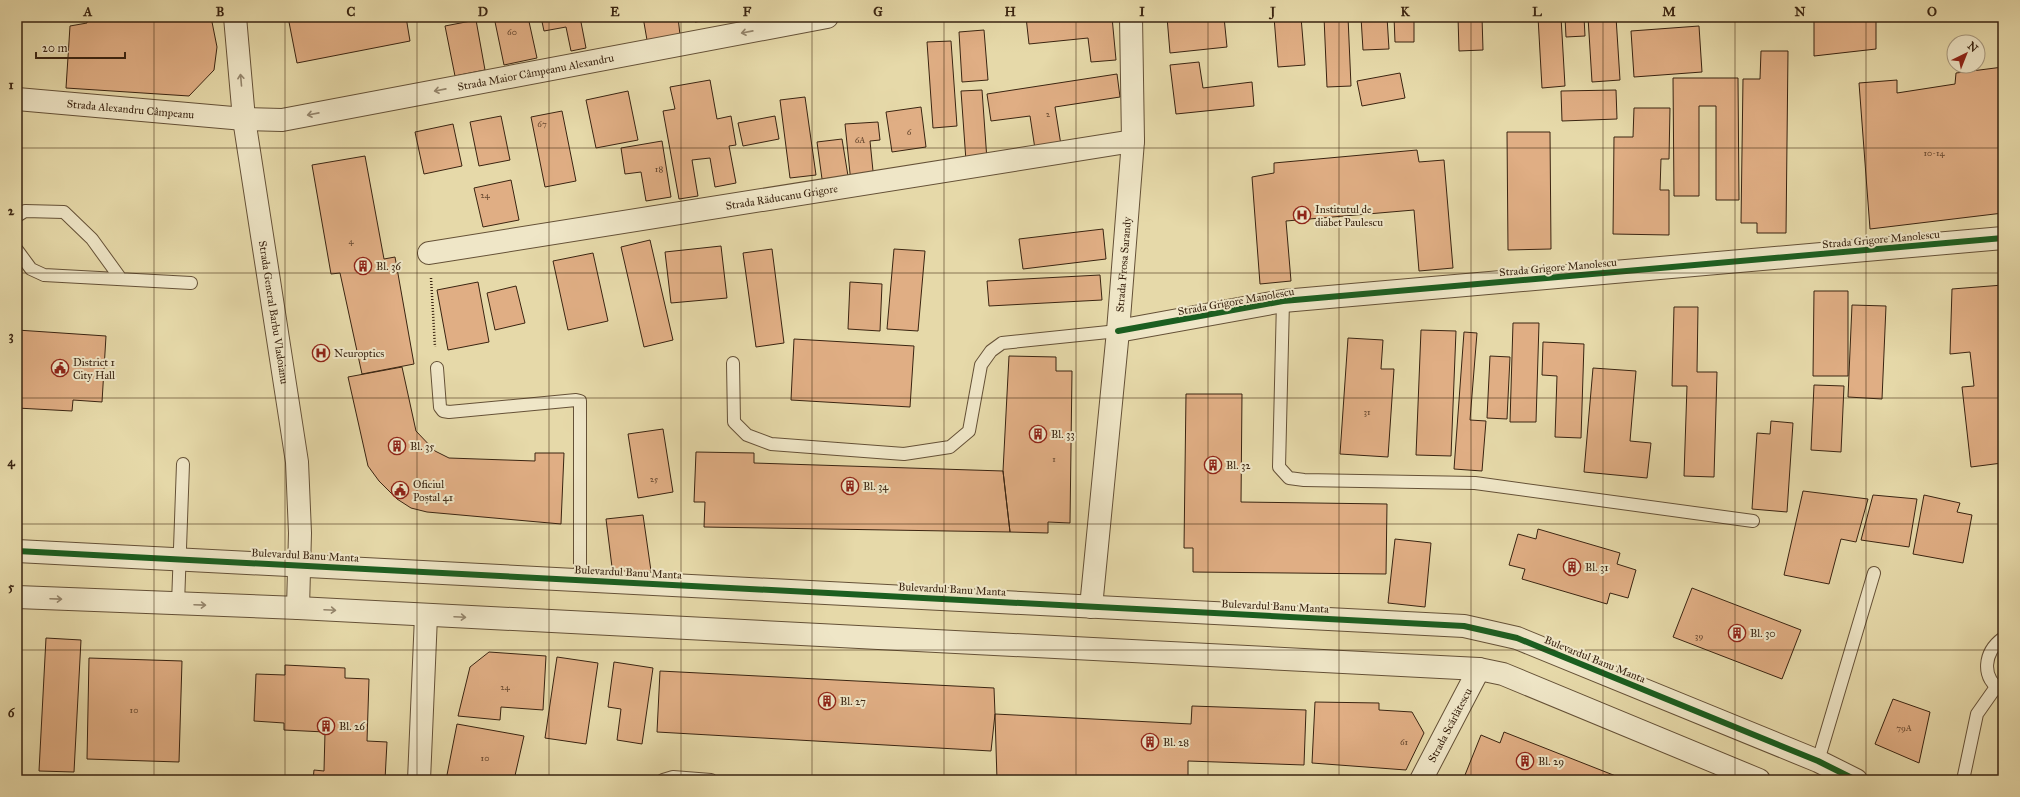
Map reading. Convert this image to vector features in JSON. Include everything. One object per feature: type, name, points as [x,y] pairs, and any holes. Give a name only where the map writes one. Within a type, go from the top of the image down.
[{"type":"street","name":"Strada General Barbu Vladoianu","points":[[235,17],[244,119],[297,462],[299,565],[298,608]]},
{"type":"street","name":"Strada Maior Câmpeanu Alexandru","points":[[244,119],[282,120],[827,17]]},
{"type":"street","name":"Strada Frosa Sarandy","points":[[1092,607],[1118,331],[1133,141],[1131,17]]},
{"type":"street","name":"Strada Alexandru Câmpeanu","points":[[17,99],[244,119]]},
{"type":"street","name":"Strada Răducanu Grigore","points":[[430,253],[1133,141]]},
{"type":"street","name":"Strada Grigore Manolescu","points":[[1118,331],[1283,301],[2003,238]]},
{"type":"street","name":"Bulevardul Banu Manta","points":[[17,551],[179,558],[1464,626],[1518,638],[1818,761],[1856,780]]},
{"type":"street","points":[[17,597],[298,608],[426,616],[1479,669],[1503,674],[1759,780]]},
{"type":"street","points":[[419,780],[426,616]]},
{"type":"street","name":"Strada Scărlătescu","points":[[1421,780],[1479,669]]},
{"type":"lane","points":[[17,216],[25,211],[64,212],[92,239],[121,279]]},
{"type":"lane","points":[[17,250],[31,269],[44,274],[191,283]]},
{"type":"lane","points":[[1283,301],[1279,467],[1289,478],[1304,480],[1475,484],[1753,520]]},
{"type":"lane","points":[[733,363],[734,422],[747,435],[771,444],[904,454],[950,447],[969,431],[981,365],[991,351],[1002,343],[1118,331]]},
{"type":"lane","points":[[437,368],[440,407],[443,411],[449,412],[576,400],[580,401],[580,580]]},
{"type":"lane","points":[[178,604],[183,464]]},
{"type":"lane","points":[[1818,761],[1874,573]]},
{"type":"lane","points":[[1963,780],[1976,714],[1999,689],[1990,680],[1987,671],[1987,661],[1995,644],[2003,638]]},
{"type":"lane","points":[[663,780],[673,777],[711,780]]},
{"type":"path","points":[[430,253],[437,368]]},
{"type":"building","points":[[87,17],[211,17],[217,47],[214,70],[189,96],[66,88],[70,26],[87,23]]},
{"type":"building","points":[[288,17],[406,17],[410,41],[297,63]]},
{"type":"building","points":[[494,17],[528,17],[537,58],[504,65]]},
{"type":"building","points":[[541,17],[580,17],[586,48],[571,51],[566,27],[544,31]]},
{"type":"building","points":[[643,17],[678,17],[680,35],[647,40]]},
{"type":"building","points":[[694,17],[728,17],[695,22]]},
{"type":"building","points":[[1026,17],[1112,17],[1116,60],[1091,62],[1088,38],[1029,44]]},
{"type":"building","points":[[1167,17],[1224,17],[1227,47],[1170,53]]},
{"type":"building","points":[[1274,17],[1301,17],[1305,65],[1278,67]]},
{"type":"building","points":[[1324,17],[1348,17],[1351,86],[1327,87]]},
{"type":"building","points":[[1361,17],[1387,17],[1389,49],[1363,50]]},
{"type":"building","points":[[1394,17],[1414,17],[1414,42],[1395,42]]},
{"type":"building","points":[[1458,17],[1482,17],[1483,50],[1459,51]]},
{"type":"building","points":[[1538,17],[1561,17],[1565,86],[1542,88]]},
{"type":"building","points":[[1565,17],[1584,17],[1585,36],[1566,37]]},
{"type":"building","points":[[1588,17],[1616,17],[1620,80],[1592,82]]},
{"type":"building","points":[[1814,17],[1876,17],[1876,49],[1814,56]]},
{"type":"building","points":[[476,20],[485,70],[455,76],[445,26]]},
{"type":"building","points":[[1699,26],[1702,72],[1634,77],[1631,31]]},
{"type":"building","points":[[984,30],[988,80],[962,82],[959,32]]},
{"type":"building","points":[[951,41],[957,126],[933,128],[927,42]]},
{"type":"building","points":[[1761,51],[1788,51],[1786,233],[1757,233],[1757,223],[1741,223],[1743,79],[1760,79]]},
{"type":"building","points":[[1199,62],[1203,88],[1252,82],[1254,106],[1176,114],[1170,65]]},
{"type":"building","points":[[2003,67],[2003,213],[1870,229],[1859,83],[1897,80],[1897,93],[1955,84],[1956,74],[1986,74],[1986,69]]},
{"type":"building","points":[[1400,73],[1405,98],[1362,106],[1357,81]]},
{"type":"building","points":[[1117,74],[1120,97],[1055,107],[1061,145],[1035,149],[1030,116],[991,121],[987,94]]},
{"type":"building","points":[[1673,78],[1738,78],[1739,200],[1716,200],[1716,106],[1699,106],[1699,196],[1674,196]]},
{"type":"building","points":[[710,80],[717,119],[731,116],[736,145],[729,146],[736,183],[715,187],[710,158],[692,160],[698,196],[679,199],[663,111],[675,109],[670,87]]},
{"type":"building","points":[[982,90],[987,160],[966,161],[961,91]]},
{"type":"building","points":[[1616,90],[1617,119],[1562,121],[1561,91]]},
{"type":"building","points":[[628,91],[638,140],[596,148],[586,100]]},
{"type":"building","points":[[805,97],[816,175],[790,178],[780,100]]},
{"type":"building","points":[[921,107],[926,147],[892,152],[886,112]]},
{"type":"building","points":[[1634,108],[1670,108],[1669,159],[1661,159],[1660,190],[1669,190],[1669,235],[1613,234],[1614,137],[1633,137]]},
{"type":"building","points":[[562,111],[576,181],[545,187],[531,117]]},
{"type":"building","points":[[501,116],[510,160],[479,166],[470,122]]},
{"type":"building","points":[[775,116],[779,139],[743,146],[738,123]]},
{"type":"building","points":[[878,122],[880,140],[870,141],[874,181],[851,183],[845,124]]},
{"type":"building","points":[[453,124],[462,166],[424,174],[415,132]]},
{"type":"building","points":[[1507,132],[1550,132],[1551,249],[1508,250]]},
{"type":"building","points":[[842,139],[848,176],[822,179],[817,142]]},
{"type":"building","points":[[662,141],[671,197],[646,201],[641,172],[625,174],[621,148]]},
{"type":"building","name":"Institutul de diabet Paulescu","points":[[1417,150],[1419,162],[1444,160],[1453,268],[1419,271],[1414,210],[1286,221],[1291,281],[1260,284],[1252,177],[1274,173],[1274,163]]},
{"type":"building","name":"Bl. 36","points":[[365,156],[384,259],[395,257],[414,364],[362,374],[340,273],[331,274],[312,165]]},
{"type":"building","points":[[511,180],[519,220],[483,227],[474,188]]},
{"type":"building","points":[[1103,229],[1106,259],[1023,269],[1019,239]]},
{"type":"building","points":[[650,240],[673,340],[644,347],[621,247]]},
{"type":"building","points":[[721,246],[727,298],[671,303],[665,252]]},
{"type":"building","points":[[772,249],[784,343],[756,347],[743,253]]},
{"type":"building","points":[[894,249],[925,251],[918,331],[887,329]]},
{"type":"building","points":[[593,253],[608,321],[568,330],[553,261]]},
{"type":"building","points":[[1100,275],[1102,300],[989,306],[987,281]]},
{"type":"building","points":[[478,282],[489,342],[448,350],[437,290]]},
{"type":"building","points":[[850,282],[882,284],[880,331],[848,329]]},
{"type":"building","points":[[2003,285],[2003,467],[2002,463],[1971,467],[1962,387],[1974,386],[1970,352],[1950,354],[1952,289]]},
{"type":"building","points":[[516,286],[525,323],[495,330],[487,293]]},
{"type":"building","points":[[1814,291],[1848,291],[1848,376],[1813,376]]},
{"type":"building","points":[[1852,305],[1886,306],[1882,399],[1848,397]]},
{"type":"building","points":[[1674,307],[1698,307],[1697,372],[1717,372],[1714,477],[1684,476],[1687,386],[1672,386]]},
{"type":"building","points":[[1513,323],[1539,323],[1536,422],[1510,422]]},
{"type":"building","name":"District 1 City Hall","points":[[17,330],[106,336],[102,402],[73,400],[72,411],[17,408]]},
{"type":"building","points":[[1421,330],[1456,331],[1451,456],[1416,455]]},
{"type":"building","points":[[1464,332],[1477,333],[1470,420],[1486,421],[1482,471],[1454,469]]},
{"type":"building","points":[[1348,338],[1383,340],[1381,369],[1394,369],[1388,457],[1340,454]]},
{"type":"building","points":[[794,339],[914,346],[910,407],[791,400]]},
{"type":"building","points":[[1543,342],[1584,344],[1581,438],[1555,437],[1557,376],[1542,375]]},
{"type":"building","name":"Bl. 33","points":[[1009,356],[1056,357],[1056,371],[1072,371],[1070,523],[1048,522],[1048,533],[1010,532],[1003,471]]},
{"type":"building","points":[[1490,356],[1510,357],[1507,419],[1487,418]]},
{"type":"building","name":"Bl. 35","points":[[402,367],[416,431],[435,451],[449,458],[535,461],[535,453],[564,453],[561,524],[427,512],[411,508],[397,499],[379,481],[368,466],[348,377]]},
{"type":"building","points":[[1593,368],[1636,371],[1630,441],[1651,443],[1647,478],[1584,472]]},
{"type":"building","points":[[1814,385],[1844,386],[1841,452],[1811,450]]},
{"type":"building","name":"Bl. 32","points":[[1186,394],[1242,394],[1241,502],[1387,504],[1386,574],[1193,572],[1193,548],[1184,548]]},
{"type":"building","points":[[1771,421],[1793,423],[1787,512],[1752,509],[1757,433],[1770,434]]},
{"type":"building","points":[[663,429],[673,492],[638,498],[628,434]]},
{"type":"building","name":"Bl. 34","points":[[696,452],[754,453],[754,463],[1003,471],[1010,532],[704,527],[705,502],[694,502]]},
{"type":"building","points":[[1803,491],[1868,499],[1856,542],[1841,539],[1829,584],[1784,575]]},
{"type":"building","points":[[1873,495],[1917,499],[1909,547],[1861,540]]},
{"type":"building","points":[[1924,495],[1960,503],[1957,512],[1972,515],[1963,563],[1913,554]]},
{"type":"building","points":[[643,515],[651,571],[613,575],[606,519]]},
{"type":"building","name":"Bl. 31","points":[[1538,529],[1620,553],[1617,564],[1636,570],[1628,598],[1610,593],[1607,604],[1522,579],[1525,569],[1509,565],[1518,534],[1536,539]]},
{"type":"building","points":[[1395,539],[1431,543],[1425,607],[1388,603]]},
{"type":"building","name":"Bl. 30","points":[[1692,588],[1801,630],[1782,679],[1673,637]]},
{"type":"building","points":[[17,634],[21,634],[17,706]]},
{"type":"building","points":[[46,638],[81,640],[74,772],[39,771]]},
{"type":"building","points":[[489,652],[546,656],[543,710],[501,707],[500,720],[458,716],[470,667]]},
{"type":"building","points":[[557,657],[598,663],[586,744],[545,738]]},
{"type":"building","points":[[89,658],[182,661],[179,762],[87,759]]},
{"type":"building","points":[[614,662],[653,668],[642,744],[617,740],[621,709],[608,707]]},
{"type":"building","name":"Bl. 26","points":[[285,665],[345,668],[345,678],[369,679],[367,741],[387,742],[385,780],[313,780],[314,770],[324,771],[325,732],[284,730],[284,723],[254,721],[256,674],[285,675]]},
{"type":"building","name":"Bl. 27","points":[[660,671],[994,688],[995,714],[991,751],[657,732]]},
{"type":"building","points":[[1893,699],[1930,712],[1919,763],[1875,744]]},
{"type":"building","points":[[1315,702],[1379,703],[1379,710],[1412,712],[1424,733],[1406,770],[1312,763]]},
{"type":"building","name":"Bl. 28","points":[[1192,706],[1306,710],[1304,765],[1188,761],[1188,780],[997,780],[995,714],[1191,724]]},
{"type":"building","points":[[457,724],[524,736],[514,780],[446,780]]},
{"type":"building","name":"Bl. 29","points":[[1504,732],[1626,780],[1463,780],[1481,735],[1500,743]]},
{"type":"cycle path","points":[[1118,331],[1283,301],[2003,238]]},
{"type":"cycle path","points":[[17,551],[1464,626],[1517,638],[1818,761],[1856,780]]},
{"type":"place","name":"Institutul de diabet Paulescu","points":[[1302,215]]},
{"type":"place","name":"Bl. 36","points":[[363,266]]},
{"type":"place","name":"Neuroptics","points":[[321,353]]},
{"type":"place","name":"District 1 City Hall","points":[[60,368]]},
{"type":"place","name":"Bl. 33","points":[[1038,434]]},
{"type":"place","name":"Bl. 35","points":[[397,446]]},
{"type":"place","name":"Bl. 32","points":[[1213,465]]},
{"type":"place","name":"Bl. 34","points":[[850,486]]},
{"type":"place","name":"Oficiul Poștal 41","points":[[400,490]]},
{"type":"place","name":"Bl. 31","points":[[1572,567]]},
{"type":"place","name":"Bl. 30","points":[[1737,633]]},
{"type":"place","name":"Bl. 27","points":[[827,701]]},
{"type":"place","name":"Bl. 26","points":[[326,726]]},
{"type":"place","name":"Bl. 28","points":[[1150,742]]},
{"type":"place","name":"Bl. 29","points":[[1525,761]]}]
